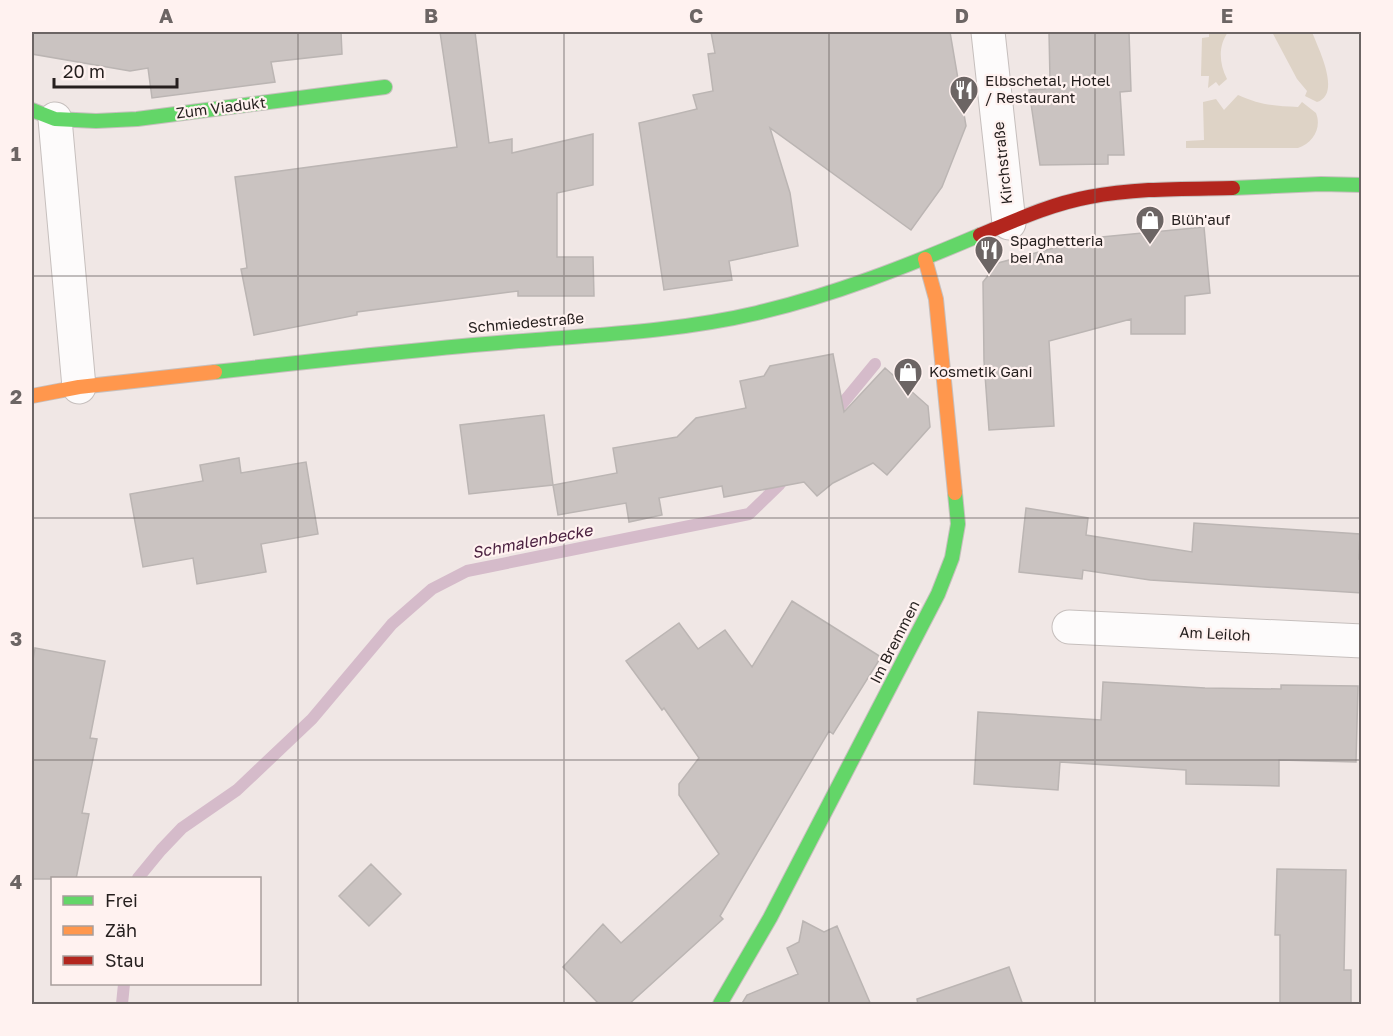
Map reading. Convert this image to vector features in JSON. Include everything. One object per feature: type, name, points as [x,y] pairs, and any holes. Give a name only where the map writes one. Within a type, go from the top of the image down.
[{"type":"main road","name":"Zum Viadukt","points":[[43,114],[96,121],[136,119],[385,87]]},
{"type":"main road","name":"Schmiedestraße","points":[[32,396],[79,387],[423,349],[681,327],[756,313],[820,296],[925,259],[1042,209],[1088,197],[1120,192],[1321,184],[1362,185]]},
{"type":"main road","name":"Im Bremmen","points":[[720,1005],[770,918],[896,677],[938,594],[952,558],[958,524],[936,299],[925,259]]},
{"type":"street","name":"Kirchstraße","points":[[988,32],[1009,223]]},
{"type":"street","name":"Zum Viadukt","points":[[43,114],[79,387]]},
{"type":"street","name":"Am Leiloh","points":[[1069,627],[1362,641]]},
{"type":"shaded area","points":[[1209,32],[1228,32],[1221,49],[1222,67],[1227,79],[1219,86],[1216,82],[1208,88],[1209,76],[1201,76],[1202,38],[1209,37]]},
{"type":"shaded area","points":[[1272,32],[1312,32],[1326,70],[1328,90],[1324,97],[1317,102],[1305,96],[1307,91],[1297,79]]},
{"type":"shaded area","points":[[1238,95],[1260,103],[1274,105],[1298,107],[1302,102],[1316,113],[1318,124],[1315,134],[1308,143],[1298,148],[1186,148],[1186,141],[1204,140],[1203,102],[1216,99],[1224,110]]},
{"type":"building","points":[[32,32],[341,32],[342,54],[271,62],[275,82],[152,98],[148,68],[130,71],[32,54]]},
{"type":"building","points":[[440,32],[475,32],[489,143],[512,139],[512,153],[593,134],[593,185],[557,193],[557,257],[593,257],[594,296],[518,296],[518,291],[357,312],[357,315],[254,335],[241,269],[247,268],[235,177],[457,147]]},
{"type":"building","points":[[711,32],[950,32],[966,126],[942,187],[911,230],[770,128],[790,193],[798,246],[729,261],[732,280],[664,290],[639,123],[697,109],[693,95],[713,91],[708,54],[715,53]]},
{"type":"building","points":[[1049,32],[1129,32],[1131,91],[1120,92],[1124,155],[1108,155],[1108,164],[1040,165],[1029,90],[1045,89],[1045,81],[1050,80]]},
{"type":"building","points":[[1204,227],[1210,293],[1185,296],[1185,334],[1131,334],[1131,319],[1049,341],[1054,426],[989,430],[984,361],[983,282],[998,263],[1091,238]]},
{"type":"building","points":[[833,354],[844,412],[885,368],[928,406],[930,427],[887,475],[873,463],[833,483],[817,496],[804,482],[724,497],[722,486],[659,498],[662,515],[629,522],[626,503],[558,515],[553,485],[617,473],[613,448],[677,437],[696,418],[746,408],[740,381],[764,376],[770,366]]},
{"type":"building","points":[[544,415],[553,485],[469,494],[460,425]]},
{"type":"building","points":[[239,458],[241,473],[306,462],[318,534],[261,544],[266,572],[197,584],[193,558],[143,567],[130,494],[203,481],[200,465]]},
{"type":"building","points":[[1026,508],[1088,518],[1086,535],[1192,552],[1194,523],[1360,534],[1359,559],[1362,559],[1362,593],[1150,580],[1083,570],[1082,579],[1019,572]]},
{"type":"building","points":[[792,601],[881,657],[833,734],[829,731],[720,916],[723,919],[628,1005],[600,1005],[563,967],[603,924],[621,943],[719,854],[679,795],[679,784],[699,758],[664,708],[662,710],[626,661],[679,623],[698,649],[725,630],[752,667]]},
{"type":"building","points":[[35,648],[105,661],[90,738],[97,739],[82,813],[89,814],[76,877],[32,879],[32,666]]},
{"type":"building","points":[[1103,682],[1205,688],[1281,689],[1281,685],[1358,686],[1356,762],[1279,760],[1279,786],[1186,784],[1186,770],[1060,762],[1058,790],[974,784],[978,712],[1101,720]]},
{"type":"building","points":[[371,864],[401,894],[369,926],[339,896]]},
{"type":"building","points":[[1277,869],[1346,870],[1344,970],[1351,970],[1351,1005],[1280,1005],[1280,935],[1275,935]]},
{"type":"building","points":[[803,921],[824,932],[837,926],[871,1005],[741,1005],[747,995],[798,974],[787,948],[799,942]]},
{"type":"building","points":[[1009,967],[1023,1005],[918,1005],[917,999]]},
{"type":"waterway","name":"Schmalenbecke","points":[[833,415],[875,364]]},
{"type":"waterway","name":"Schmalenbecke","points":[[139,877],[182,828],[237,790],[312,719],[392,624],[432,589],[467,571],[749,514],[787,474]]},
{"type":"waterway","name":"Schmalenbecke","points":[[122,1004],[124,985]]},
{"type":"traffic: fast","points":[[32,110],[55,119],[96,121],[137,119],[385,87]]},
{"type":"traffic: fast","points":[[1233,188],[1321,184],[1362,185]]},
{"type":"traffic: fast","points":[[215,372],[696,325],[786,306],[842,289],[980,235]]},
{"type":"traffic: fast","points":[[720,1004],[770,918],[938,594],[952,558],[958,524],[955,493]]},
{"type":"traffic: slow","points":[[925,259],[936,299],[955,493]]},
{"type":"traffic: slow","points":[[32,396],[79,387],[215,372]]},
{"type":"traffic: jam","points":[[980,235],[1047,208],[1089,197],[1143,190],[1233,188]]},
{"type":"place","name":"Elbschetal, Hotel / Restaurant","points":[[964,116]]},
{"type":"place","name":"Blüh'auf","points":[[1150,246]]},
{"type":"place","name":"Spaghetteria bei Ana","points":[[989,276]]},
{"type":"place","name":"Kosmetik Gani","points":[[908,398]]}]
